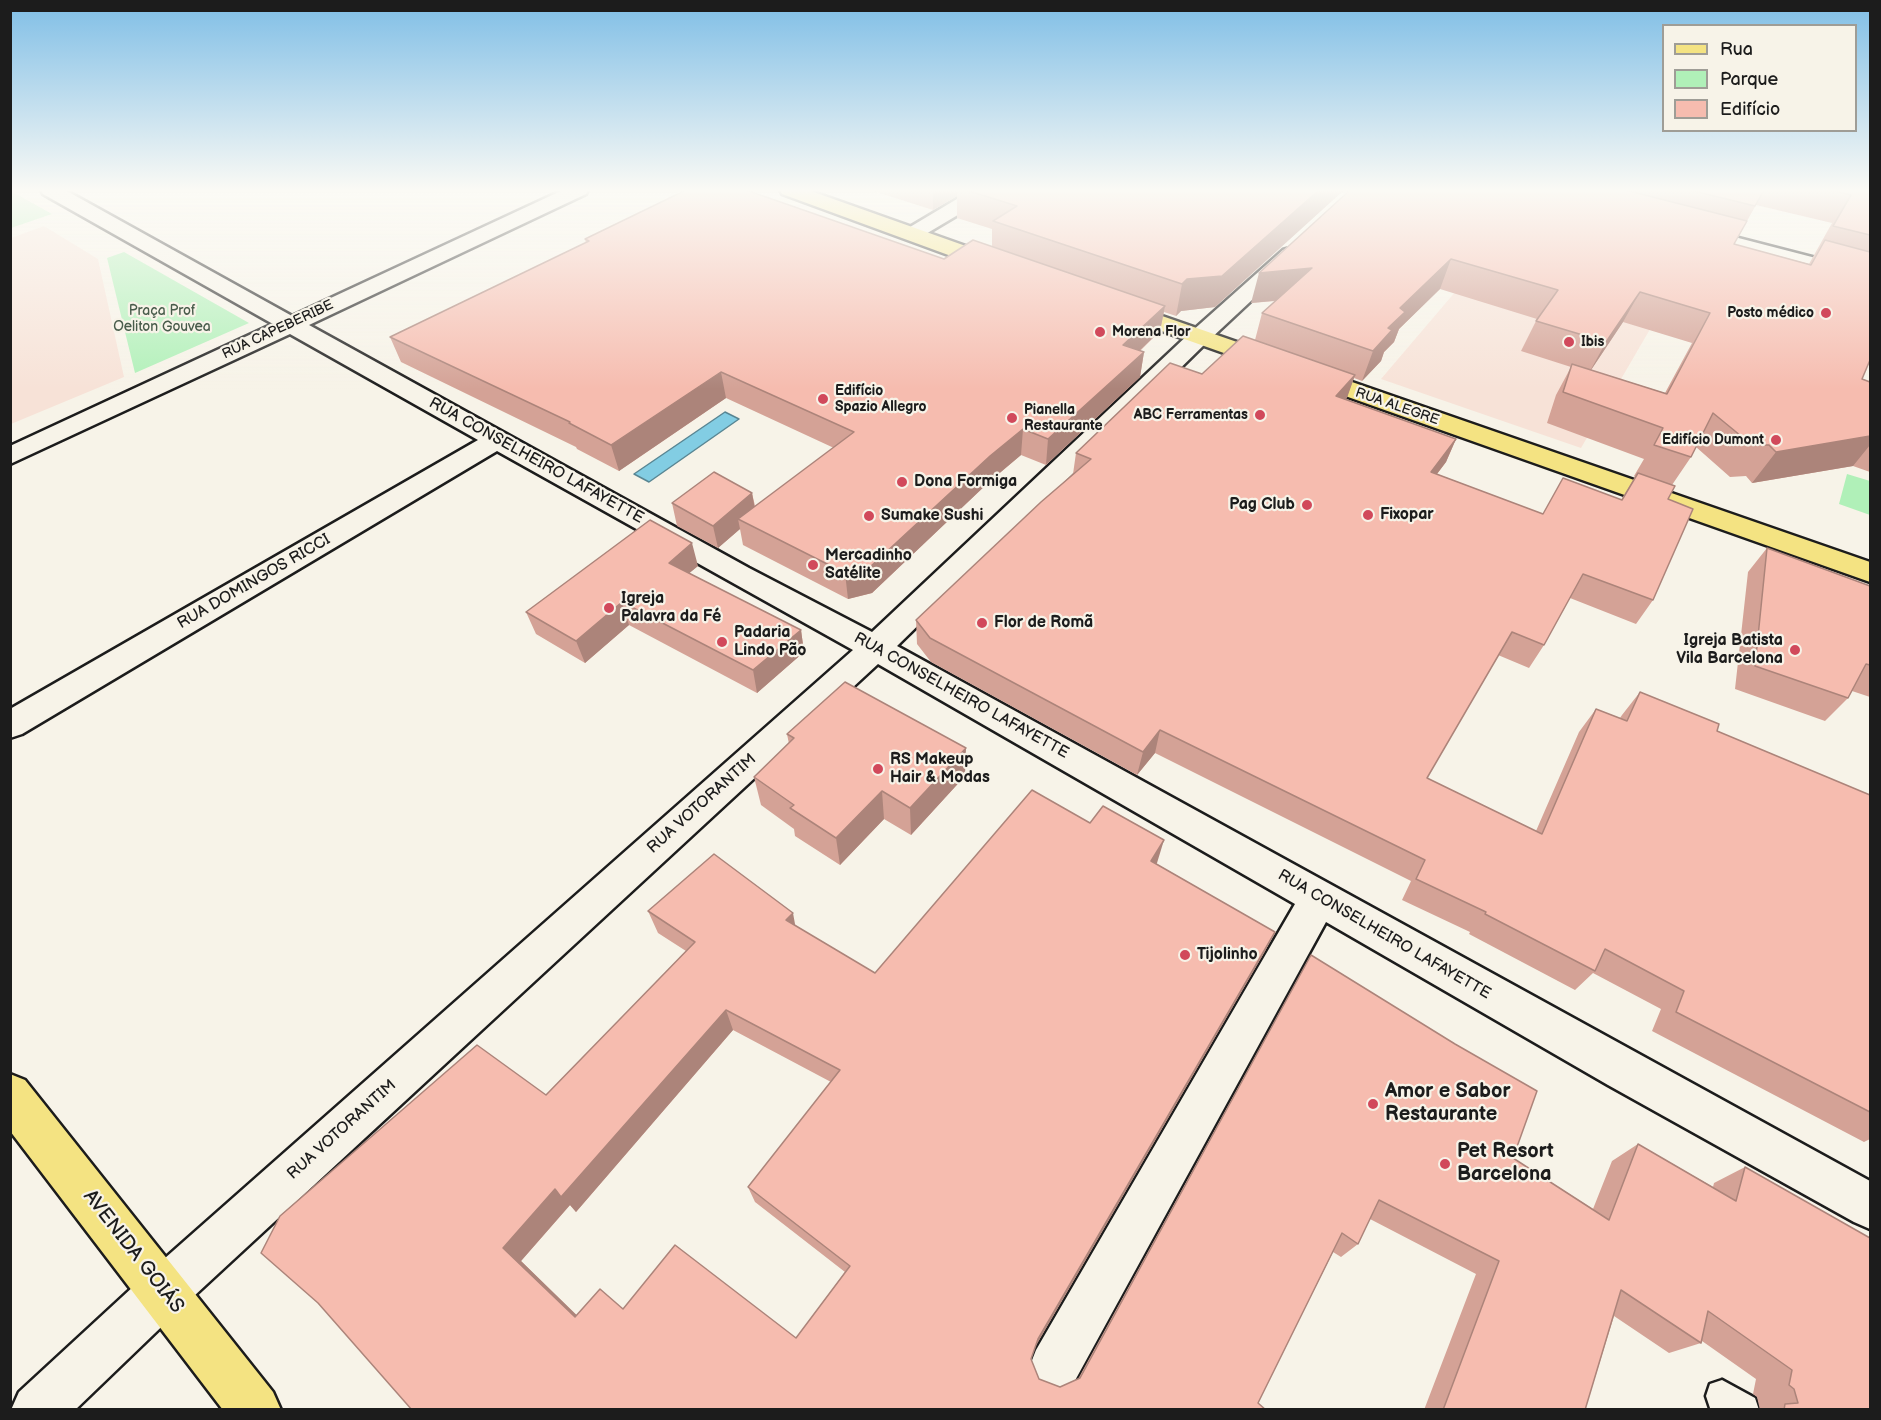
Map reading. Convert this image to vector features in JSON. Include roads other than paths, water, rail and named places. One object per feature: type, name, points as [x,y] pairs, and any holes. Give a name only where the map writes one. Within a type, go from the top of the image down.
[{"type":"main road","points":[[973,256],[1022,274]]},
{"type":"main road","name":"RUA ALEGRE","points":[[1100,301],[1870,572]]},
{"type":"main road","name":"AVENIDA GOIÁS","points":[[10,1095],[255,1410]]},
{"type":"street","name":"RUA CONSELHEIRO LAFAYETTE","points":[[167,256],[739,575],[875,648],[1623,1070],[1870,1206]]},
{"type":"street","name":"RUA CAPEBERIBE","points":[[10,456],[436,256]]},
{"type":"street","name":"RUA VOTORANTIM","points":[[37,1410],[164,1291],[875,648],[1199,337],[1287,256]]},
{"type":"street","points":[[1787,256],[1870,278]]},
{"type":"street","name":"RUA DOMINGOS RICCI","points":[[10,725],[498,439]]},
{"type":"street","points":[[1054,1368],[1319,898]]},
{"type":"water","points":[[725,412],[739,419],[649,482],[634,474]]},
{"type":"place","name":"Posto médico","points":[[1826,313]]},
{"type":"place","name":"Morena Flor","points":[[1100,332]]},
{"type":"place","name":"Ibis","points":[[1569,342]]},
{"type":"place","name":"Edifício Spazio Allegro","points":[[823,399]]},
{"type":"place","name":"ABC Ferramentas","points":[[1260,415]]},
{"type":"place","name":"Pianella Restaurante","points":[[1012,418]]},
{"type":"place","name":"Edifício Dumont","points":[[1776,440]]},
{"type":"place","name":"Dona Formiga","points":[[902,482]]},
{"type":"place","name":"Pag Club","points":[[1307,505]]},
{"type":"place","name":"Fixopar","points":[[1368,515]]},
{"type":"place","name":"Sumake Sushi","points":[[869,516]]},
{"type":"place","name":"Mercadinho Satélite","points":[[813,565]]},
{"type":"place","name":"Igreja Palavra da Fé","points":[[609,608]]},
{"type":"place","name":"Flor de Romã","points":[[982,623]]},
{"type":"place","name":"Padaria Lindo Pão","points":[[722,642]]},
{"type":"place","name":"Igreja Batista Vila Barcelona","points":[[1795,650]]},
{"type":"place","name":"RS Makeup Hair & Modas","points":[[878,769]]},
{"type":"place","name":"Tijolinho","points":[[1185,955]]},
{"type":"place","name":"Amor e Sabor Restaurante","points":[[1373,1104]]},
{"type":"place","name":"Pet Resort Barcelona","points":[[1445,1164]]},
{"type":"park label","name":"Praça Prof Oeliton Gouvea","points":[[162,320]]}]
